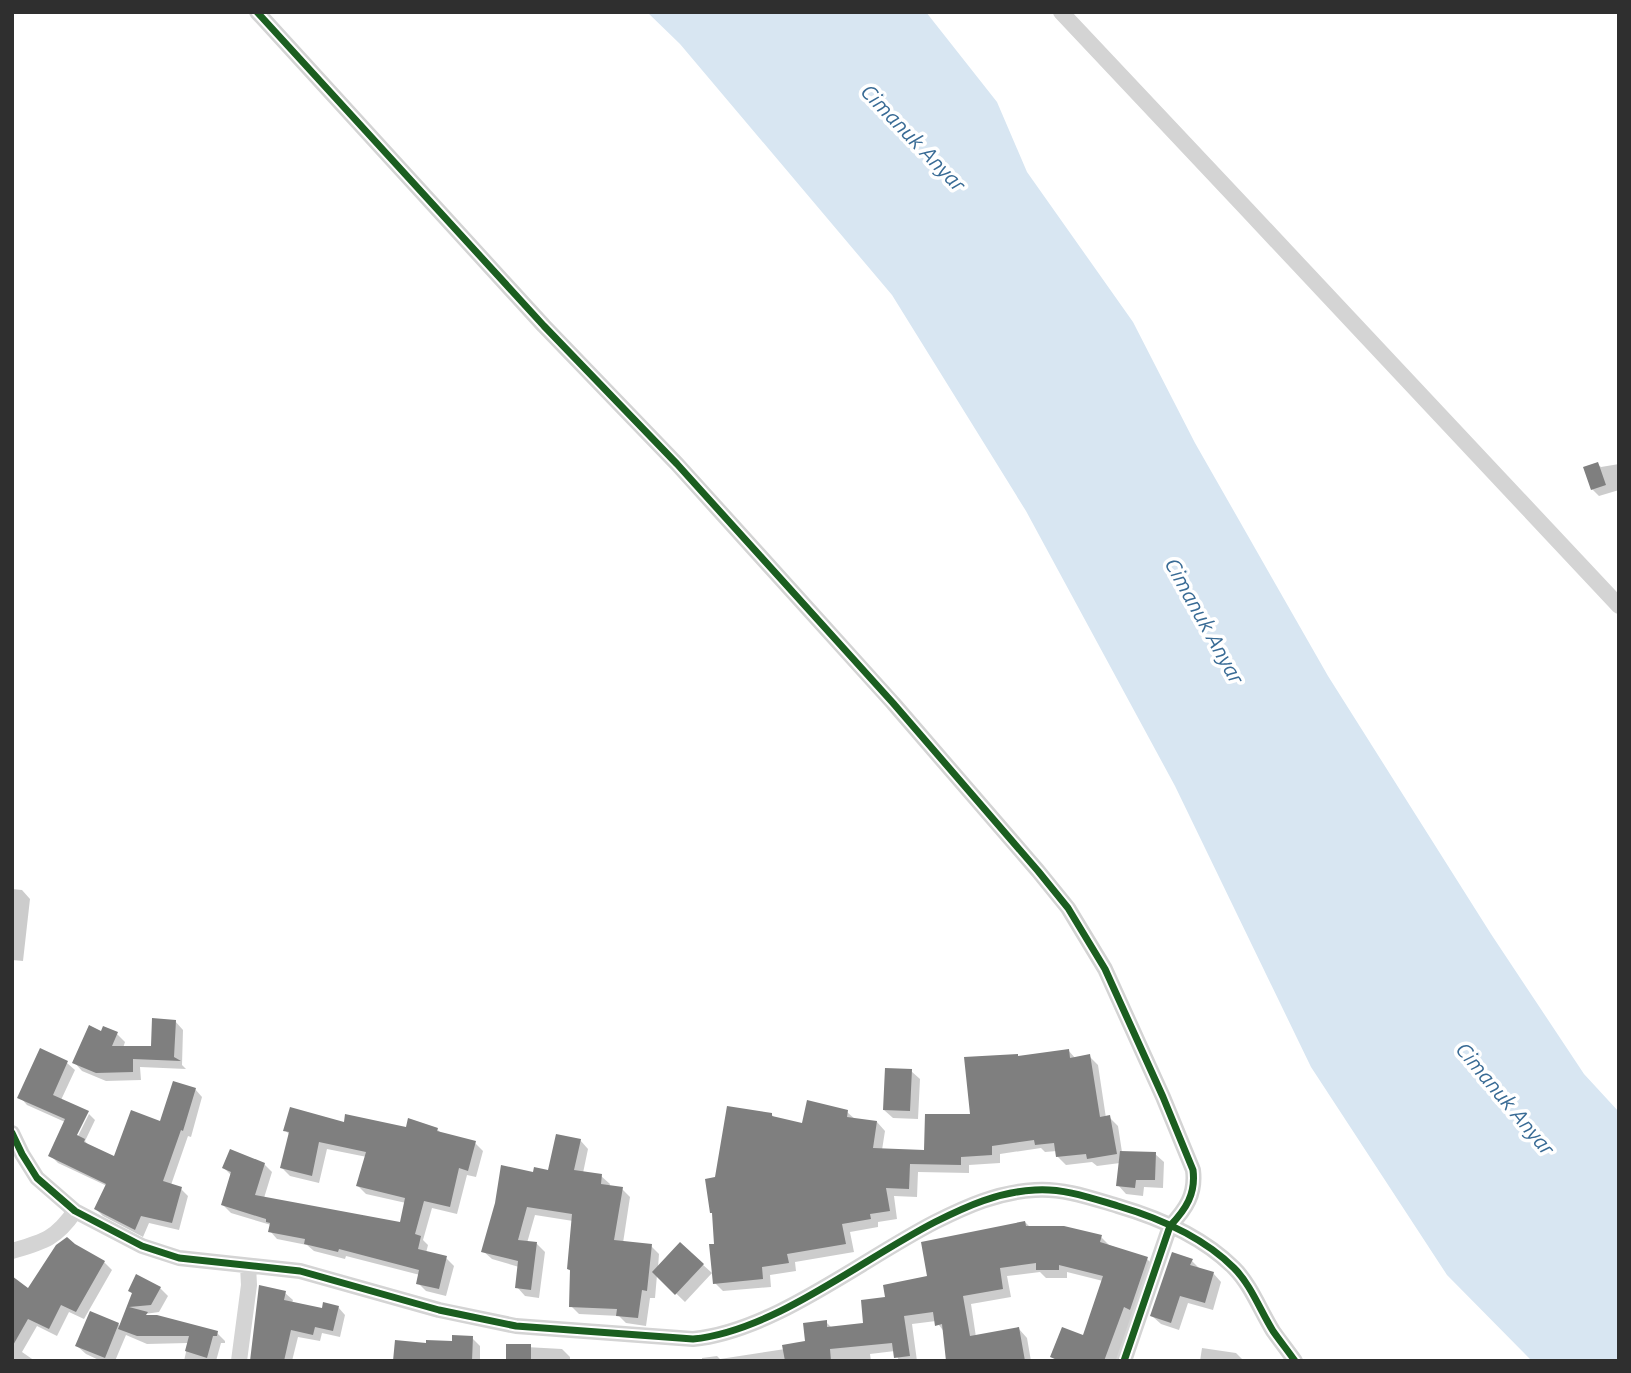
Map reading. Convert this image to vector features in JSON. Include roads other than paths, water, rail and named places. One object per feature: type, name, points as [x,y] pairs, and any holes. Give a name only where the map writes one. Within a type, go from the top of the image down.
[{"type":"street","points":[[257,12],[544,326],[677,464],[990,813],[1068,908],[1105,969],[1163,1097],[1193,1170],[1195,1183],[1192,1196],[1180,1217],[1170,1226],[1125,1361]]},
{"type":"street","points":[[1062,12],[1345,316],[1440,412],[1619,606]]},
{"type":"street","points":[[12,1133],[37,1178],[75,1211],[142,1245],[179,1258],[300,1271],[439,1310],[516,1326],[692,1339],[715,1337],[761,1321],[911,1234],[991,1197],[1037,1190],[1064,1192],[1130,1209],[1202,1242],[1235,1269],[1295,1361]]},
{"type":"street","points":[[12,1251],[52,1237],[63,1229],[75,1211]]},
{"type":"street","points":[[239,1361],[249,1285],[248,1266]]},
{"type":"water","name":"Cimanuk Anyar","points":[[647,12],[926,12],[997,102],[1027,172],[1133,322],[1195,443],[1328,676],[1491,934],[1584,1074],[1619,1112],[1619,1361],[1532,1361],[1447,1275],[1311,1067],[1175,786],[1026,511],[892,295],[680,44]]}]
